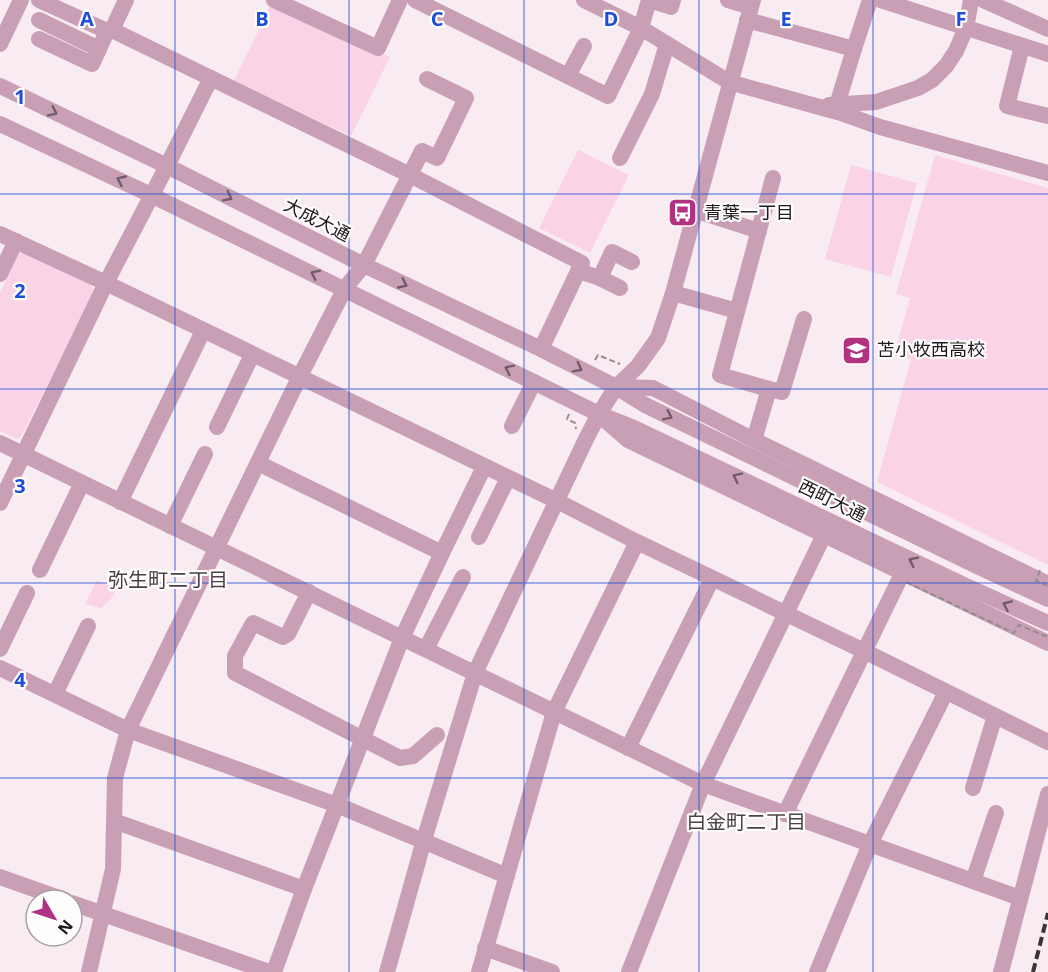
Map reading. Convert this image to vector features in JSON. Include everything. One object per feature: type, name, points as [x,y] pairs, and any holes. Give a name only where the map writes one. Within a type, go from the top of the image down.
[{"type":"street","points":[[0,44],[21,0]]},
{"type":"street","points":[[39,0],[211,78],[410,175],[582,263],[541,349]]},
{"type":"street","points":[[39,39],[92,64],[126,0]]},
{"type":"street","points":[[274,0],[378,48],[400,0]]},
{"type":"street","points":[[415,0],[608,96],[641,28],[649,0],[671,7],[673,0]]},
{"type":"street","points":[[584,0],[641,28],[729,82],[841,113],[880,127],[1048,173]]},
{"type":"street","points":[[728,0],[854,49]]},
{"type":"street","points":[[837,105],[870,0]]},
{"type":"street","points":[[879,0],[1048,54]]},
{"type":"street","points":[[807,103],[837,105],[876,102],[918,88],[932,80],[946,66],[956,51],[966,28],[971,0]]},
{"type":"street","points":[[983,0],[1048,28]]},
{"type":"street","points":[[387,972],[424,840],[476,673],[599,414],[616,387],[638,366],[658,338],[673,293],[750,9]]},
{"type":"street","points":[[39,20],[99,49]]},
{"type":"street","points":[[620,158],[652,94],[667,44]]},
{"type":"street","points":[[568,76],[584,46]]},
{"type":"street","points":[[1022,46],[1007,106],[1048,116]]},
{"type":"street","points":[[0,502],[106,283],[211,78]]},
{"type":"street","points":[[89,972],[113,869],[115,778],[128,730],[345,288],[364,265],[422,151],[437,158],[466,98],[427,79]]},
{"type":"street","name":"大成大通","points":[[0,86],[616,387]]},
{"type":"street","points":[[876,102],[880,127]]},
{"type":"street","points":[[0,124],[345,288],[599,414],[627,441],[824,535],[904,577],[1048,643]]},
{"type":"street","points":[[773,178],[720,375],[782,392],[804,319]]},
{"type":"street","points":[[694,210],[759,231]]},
{"type":"street","points":[[0,234],[556,501],[1048,742]]},
{"type":"street","points":[[0,274],[16,241]]},
{"type":"street","points":[[600,278],[612,252],[632,262]]},
{"type":"street","points":[[579,271],[620,288]]},
{"type":"street","points":[[673,293],[737,311]]},
{"type":"street","points":[[120,502],[203,331]]},
{"type":"street","points":[[217,427],[252,355]]},
{"type":"street","points":[[512,426],[534,382]]},
{"type":"street","points":[[616,387],[653,388],[754,440],[1045,580]]},
{"type":"street","name":"西町大通","points":[[616,387],[645,405],[1048,599]]},
{"type":"street","points":[[754,440],[769,388]]},
{"type":"street","name":"西町大通","points":[[599,414],[634,428],[1048,623]]},
{"type":"street","points":[[0,443],[703,784],[1020,898]]},
{"type":"street","points":[[170,526],[205,454]]},
{"type":"street","points":[[258,463],[442,553]]},
{"type":"street","points":[[84,907],[271,972],[402,638],[484,467]]},
{"type":"street","points":[[479,537],[508,478]]},
{"type":"street","points":[[40,570],[82,483]]},
{"type":"street","points":[[629,972],[703,784],[824,535]]},
{"type":"street","points":[[479,972],[554,712],[637,542]]},
{"type":"street","points":[[426,649],[463,577]]},
{"type":"street","points":[[785,814],[864,651],[904,577]]},
{"type":"street","points":[[628,748],[712,579]]},
{"type":"street","points":[[309,592],[288,634],[283,637],[253,623],[235,656],[236,673],[400,758],[413,756],[437,735]]},
{"type":"street","points":[[0,649],[27,593]]},
{"type":"street","points":[[55,694],[88,626]]},
{"type":"street","points":[[0,668],[128,730],[337,805],[507,876]]},
{"type":"street","points":[[817,972],[870,844],[946,692]]},
{"type":"street","points":[[973,788],[995,716]]},
{"type":"street","points":[[1001,972],[1048,794]]},
{"type":"street","points":[[973,881],[996,813]]},
{"type":"street","points":[[114,821],[304,889]]},
{"type":"street","points":[[0,877],[31,888]]},
{"type":"street","points":[[485,948],[552,972]]},
{"type":"path","points":[[904,577],[1014,633],[1019,625],[1048,637]]},
{"type":"shaded area","points":[[271,4],[390,57],[351,136],[234,81]]},
{"type":"shaded area","points":[[578,150],[629,175],[590,253],[539,228]]},
{"type":"shaded area","points":[[935,155],[1048,188],[1048,565],[877,482],[911,359],[894,355],[910,298],[896,294]]},
{"type":"shaded area","points":[[851,165],[917,183],[891,277],[825,259]]},
{"type":"shaded area","points":[[24,253],[91,284],[94,292],[21,437],[16,439],[0,431],[0,293],[19,254]]},
{"type":"shaded area","points":[[97,580],[116,590],[111,599],[101,608],[85,604]]},
{"type":"railway","points":[[1033,972],[1048,913]]},
{"type":"place","name":"青葉一丁目","points":[[683,213]]},
{"type":"place","name":"苫小牧西高校","points":[[856,350]]},
{"type":"district","name":"弥生町二丁目","points":[[168,580]]},
{"type":"district","name":"白金町二丁目","points":[[746,822]]}]
